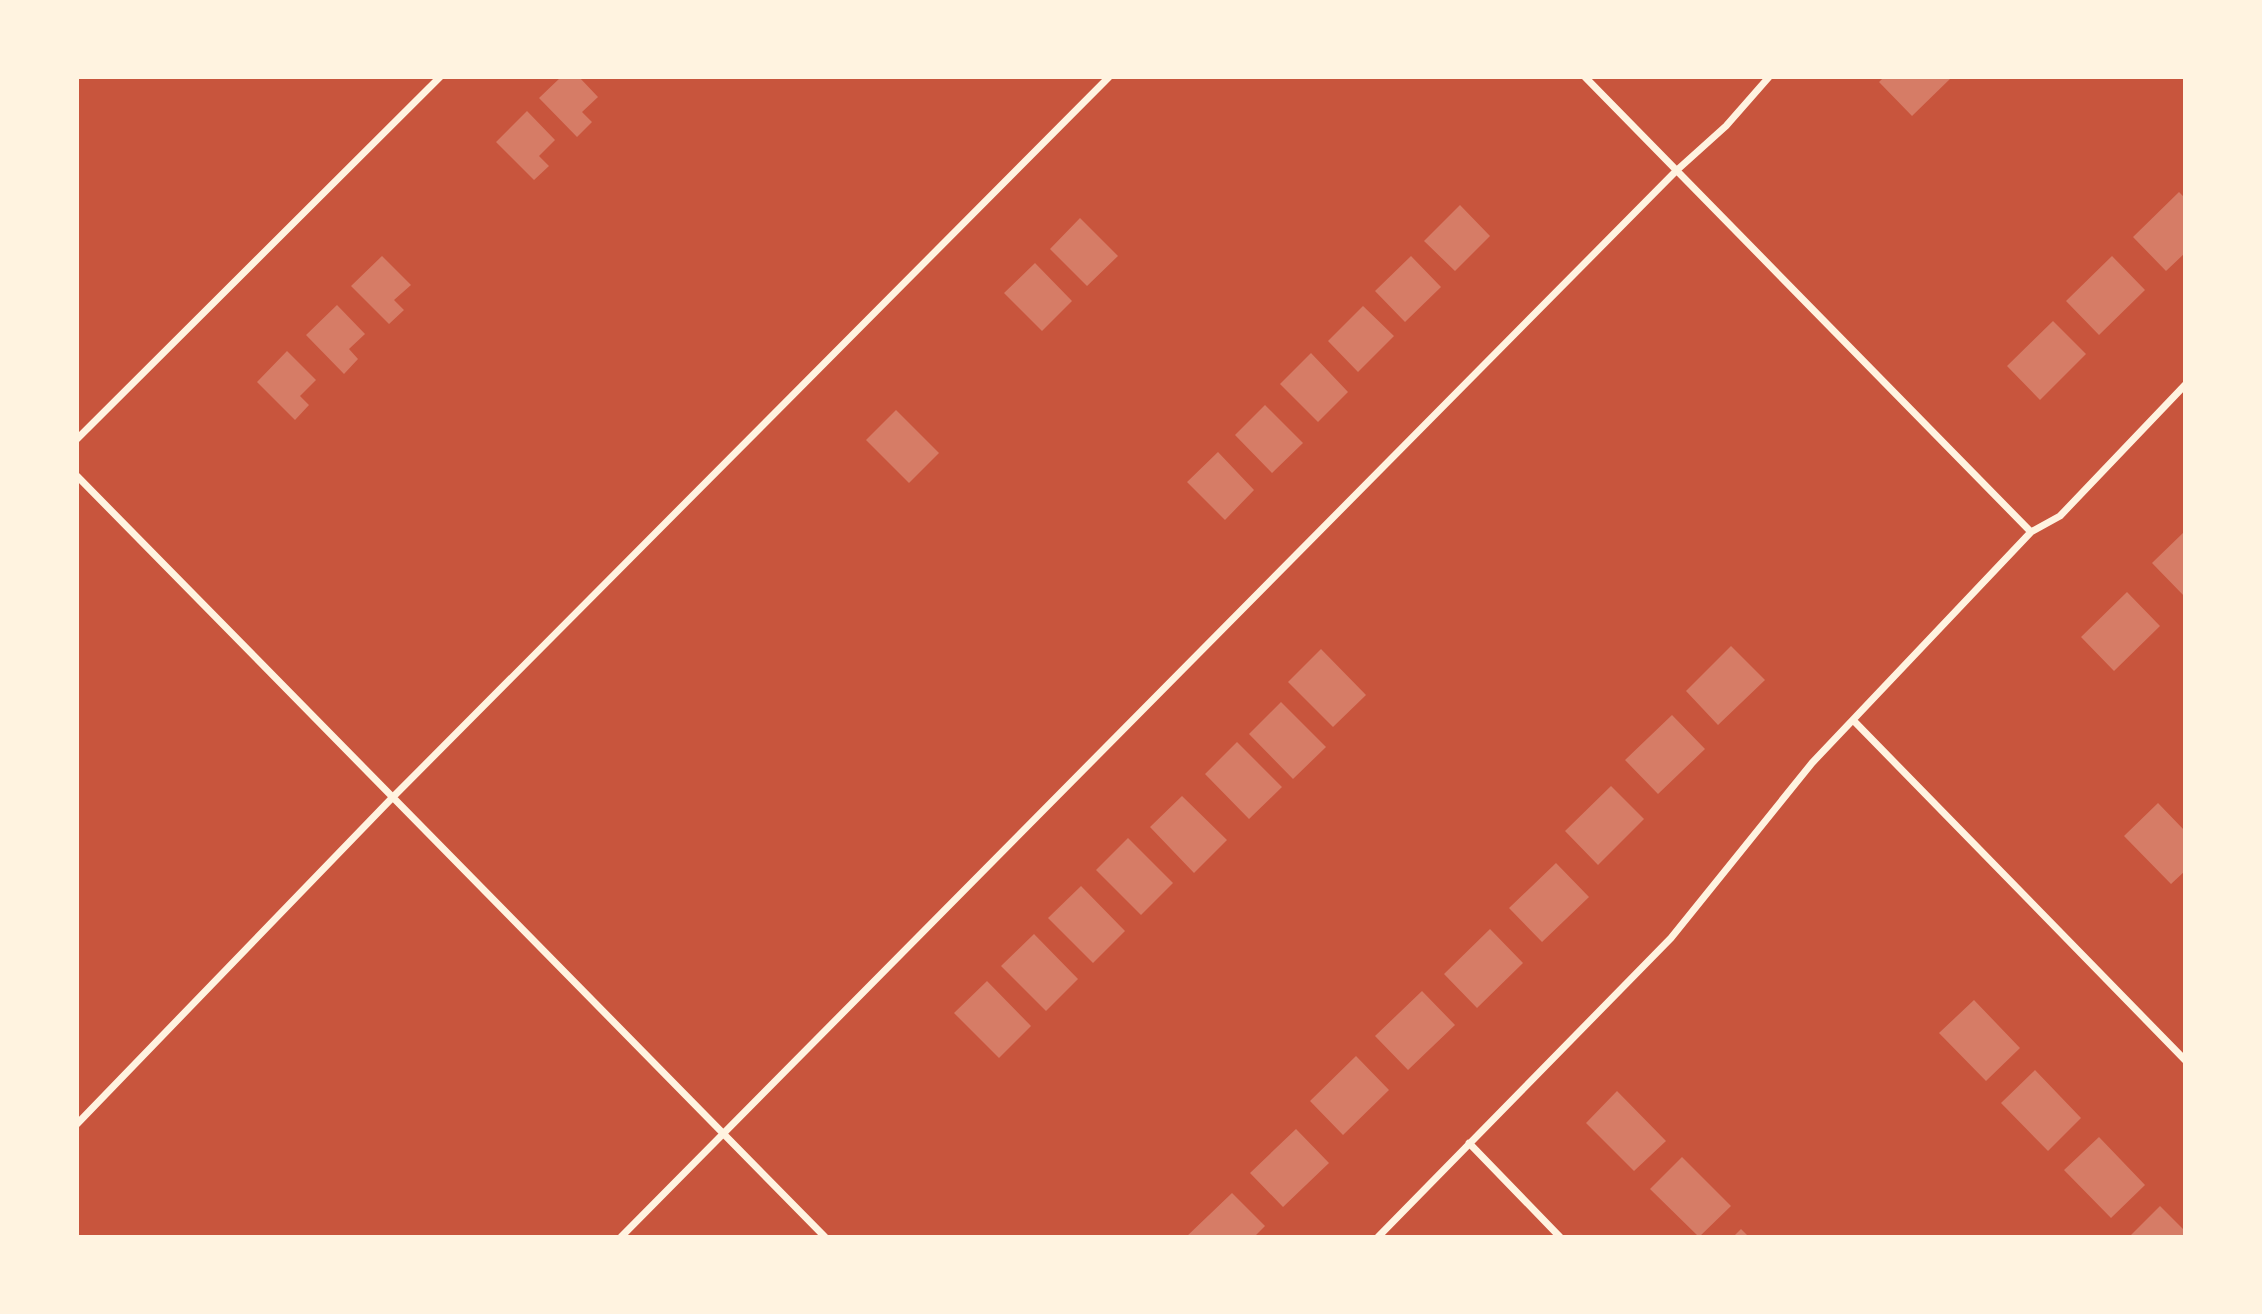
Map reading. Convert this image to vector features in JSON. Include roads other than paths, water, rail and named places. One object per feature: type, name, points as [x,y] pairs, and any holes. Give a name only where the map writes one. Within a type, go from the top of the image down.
[{"type":"street","points":[[77,439],[440,77]]},
{"type":"street","points":[[77,1124],[391,799],[1109,77]]},
{"type":"street","points":[[1585,77],[2031,532]]},
{"type":"street","points":[[621,1237],[1676,171],[1726,126],[1769,77]]},
{"type":"street","points":[[1378,1237],[1671,938],[1812,763],[2031,532],[2060,516],[2185,385]]},
{"type":"street","points":[[77,476],[391,799],[825,1237]]},
{"type":"street","points":[[1853,720],[2185,1060]]},
{"type":"street","points":[[1469,1143],[1560,1237]]}]
